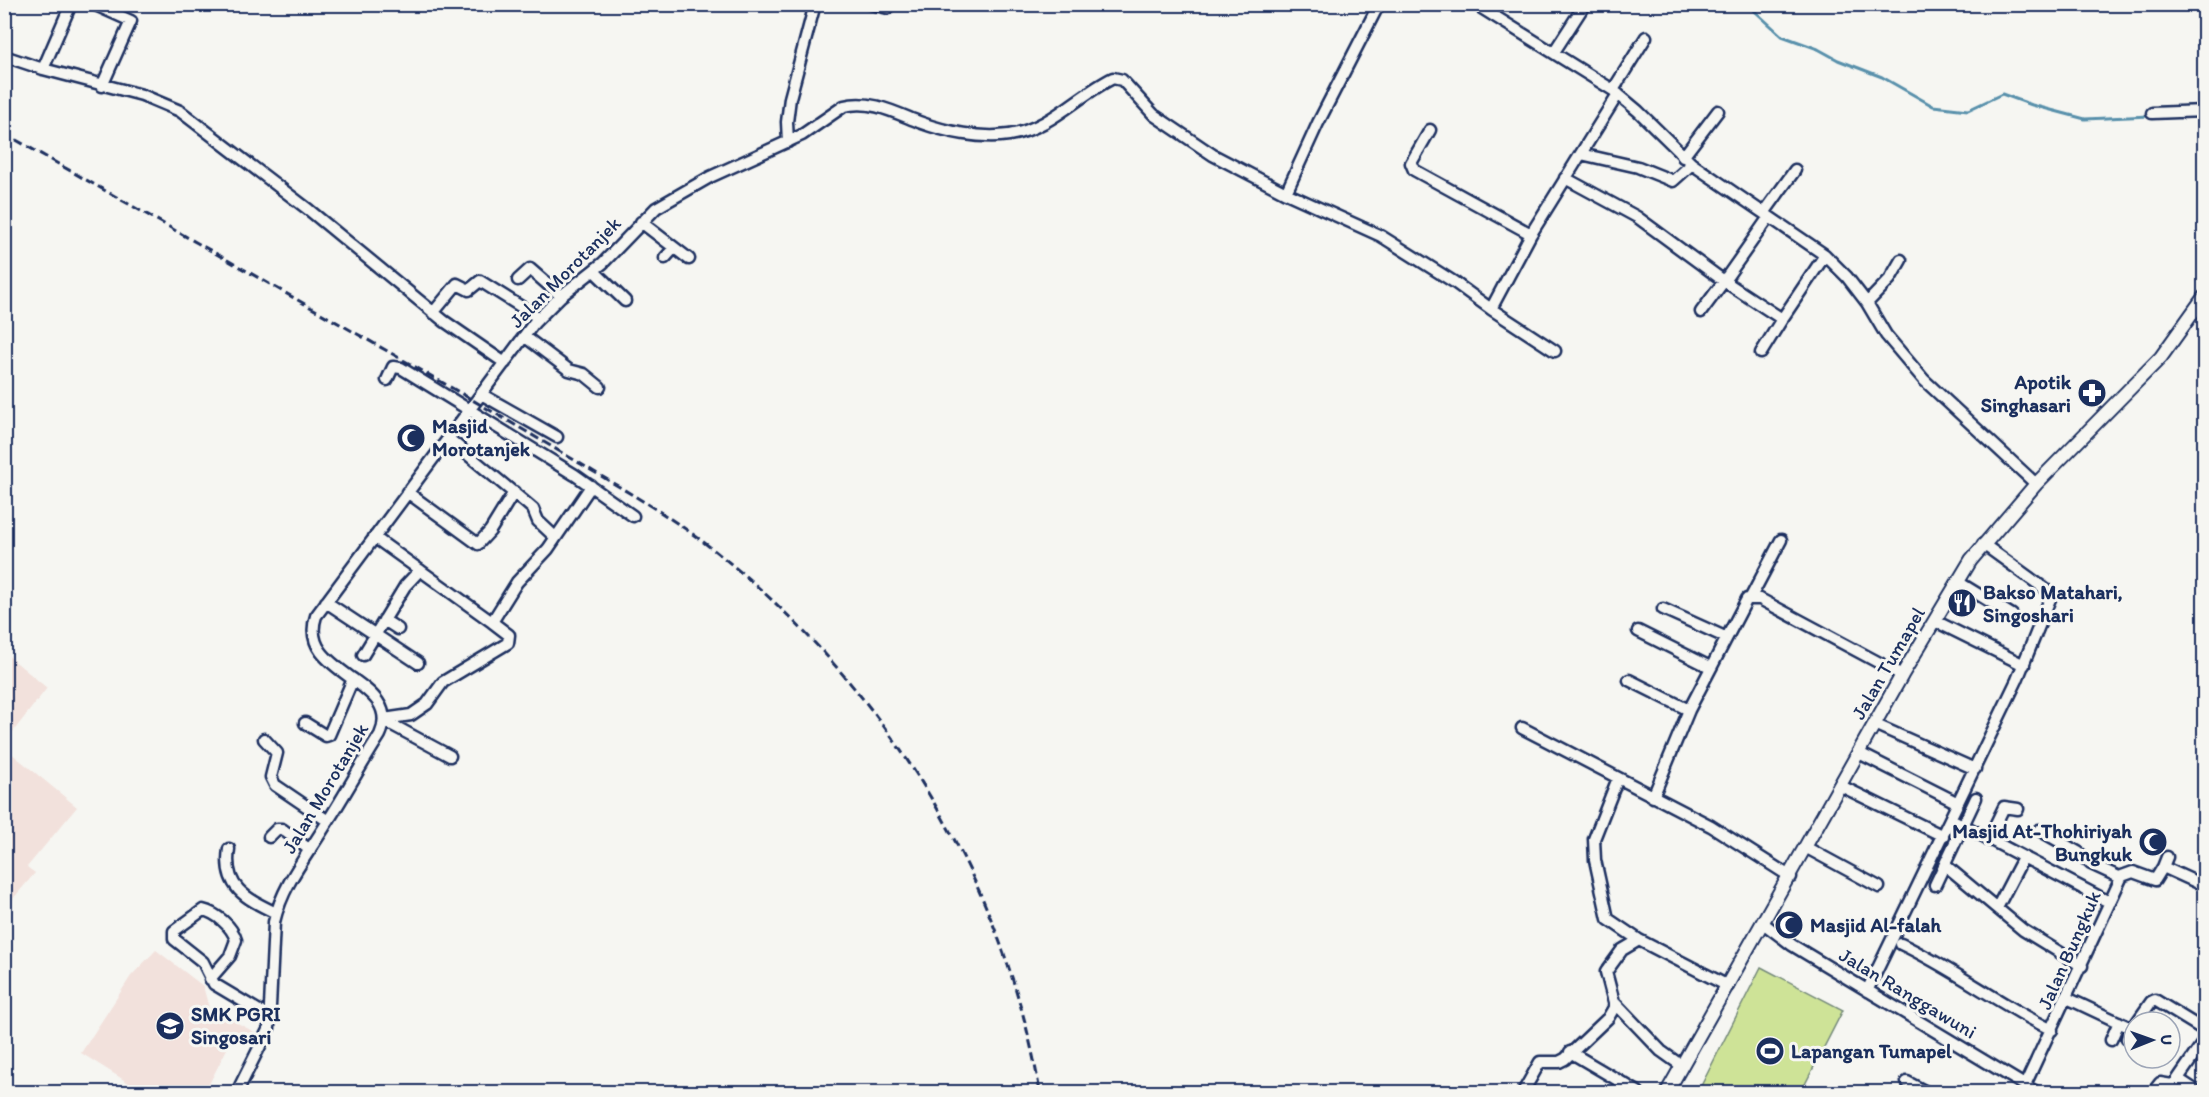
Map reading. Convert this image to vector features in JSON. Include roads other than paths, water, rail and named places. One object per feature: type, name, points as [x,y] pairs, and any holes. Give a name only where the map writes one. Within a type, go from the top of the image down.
[{"type":"street","points":[[43,69],[70,4]]},
{"type":"street","points":[[93,4],[131,21],[102,86]]},
{"type":"street","points":[[788,142],[787,122],[790,98],[815,4]]},
{"type":"street","points":[[871,4],[888,8]]},
{"type":"street","points":[[1379,4],[1331,95],[1286,193],[1381,237],[1435,269],[1555,351]]},
{"type":"street","points":[[1474,4],[1616,92],[1687,161],[1825,255],[1840,269],[1867,303],[1886,335],[1924,380],[2036,483]]},
{"type":"street","points":[[1554,52],[1585,4]]},
{"type":"street","points":[[1491,309],[1531,234],[1581,153],[1646,37]]},
{"type":"street","points":[[4,56],[102,86],[154,99],[195,121],[444,321],[506,363]]},
{"type":"street","name":"Jalan Morotanjek","points":[[237,1092],[262,1044],[271,1018],[276,913],[288,882],[380,735],[384,720],[380,702],[317,649],[312,632],[313,624],[326,602],[524,336],[561,296],[594,271],[640,222],[657,208],[710,177],[788,142],[844,106],[852,104],[877,106],[950,131],[1009,135],[1038,126],[1076,104],[1113,78],[1122,80],[1149,111],[1168,126],[1213,154],[1286,193]]},
{"type":"street","points":[[1581,153],[1638,168],[1673,181],[1718,111]]},
{"type":"street","points":[[2152,113],[2205,111]]},
{"type":"street","points":[[1430,130],[1411,163],[1414,170],[1531,234]]},
{"type":"street","points":[[1701,312],[1724,281],[1794,170]]},
{"type":"street","points":[[1566,178],[1637,217],[1724,281],[1782,319]]},
{"type":"street","points":[[640,222],[689,259]]},
{"type":"street","points":[[665,258],[674,248]]},
{"type":"street","points":[[1761,353],[1825,255]]},
{"type":"street","points":[[1867,303],[1890,279],[1901,260]]},
{"type":"street","points":[[518,280],[530,269],[561,296]]},
{"type":"street","points":[[594,271],[626,301]]},
{"type":"street","points":[[434,313],[457,284],[469,290],[480,281],[539,318]]},
{"type":"street","name":"Jalan Tumapel","points":[[1667,1092],[1791,877],[1902,675],[1983,544],[2036,483],[2161,357],[2205,297]]},
{"type":"street","points":[[524,336],[569,370],[584,374],[600,387]]},
{"type":"street","points":[[387,380],[393,367],[401,368],[591,486],[633,516]]},
{"type":"street","points":[[481,394],[557,437]]},
{"type":"street","points":[[449,439],[533,509],[538,521],[555,537]]},
{"type":"street","points":[[492,622],[518,582],[555,537],[591,486]]},
{"type":"street","points":[[407,492],[478,544],[490,531],[514,492]]},
{"type":"street","points":[[374,537],[510,637],[507,644],[443,682],[427,704],[411,715],[384,720]]},
{"type":"street","points":[[1653,797],[1689,710],[1710,667],[1742,604],[1751,597],[1781,540]]},
{"type":"street","points":[[1935,885],[1945,865],[1957,822],[1958,803],[2024,665],[2052,594],[1983,544]]},
{"type":"street","points":[[363,655],[405,586],[420,570]]},
{"type":"street","points":[[1958,582],[2012,615]]},
{"type":"street","points":[[1751,597],[1760,599],[1902,675]]},
{"type":"street","points":[[326,602],[374,636],[418,663]]},
{"type":"street","points":[[1662,609],[1725,638]]},
{"type":"street","points":[[384,620],[398,629]]},
{"type":"street","points":[[1935,621],[2024,665]]},
{"type":"street","points":[[1638,631],[1710,667]]},
{"type":"street","points":[[305,723],[326,736],[329,735],[353,679]]},
{"type":"street","points":[[1629,680],[1689,710]]},
{"type":"street","points":[[384,720],[450,756]]},
{"type":"street","points":[[1874,724],[1974,769]]},
{"type":"street","points":[[1522,728],[1711,826],[1791,877]]},
{"type":"street","points":[[264,739],[278,756],[271,777],[275,785],[328,821]]},
{"type":"street","points":[[1859,753],[1958,803]]},
{"type":"street","points":[[1618,778],[1594,839],[1594,860],[1608,919],[1639,940],[1728,986]]},
{"type":"street","points":[[1841,786],[1943,836]]},
{"type":"street","points":[[1873,994],[1943,836],[1976,798]]},
{"type":"street","points":[[1988,840],[2004,807],[2018,809]]},
{"type":"street","points":[[1957,822],[2109,902]]},
{"type":"street","points":[[269,837],[277,829],[282,829],[310,850]]},
{"type":"street","points":[[2039,830],[2078,852],[2091,864],[2121,878]]},
{"type":"street","points":[[1807,848],[1879,887]]},
{"type":"street","points":[[229,849],[228,877],[234,886],[260,906],[276,913]]},
{"type":"street","points":[[1997,908],[2023,858]]},
{"type":"street","name":"Jalan Bungkuk","points":[[2025,1084],[2082,966],[2121,878],[2128,872],[2133,872],[2155,880],[2165,862],[2196,882],[2205,876]]},
{"type":"street","points":[[1945,865],[2023,930],[2082,966]]},
{"type":"street","points":[[210,979],[230,956],[236,940],[228,926],[215,915],[203,910],[174,931],[173,937],[203,962],[210,979],[219,988],[271,1018]]},
{"type":"street","name":"Jalan Ranggawuni","points":[[1763,923],[1792,945],[2036,1092]]},
{"type":"street","points":[[1639,940],[1615,958],[1606,972],[1615,1003],[1661,1051],[1682,1066]]},
{"type":"street","points":[[1901,944],[1929,957],[2007,1008],[2052,1030]]},
{"type":"street","points":[[2067,998],[2122,1023]]},
{"type":"street","points":[[2146,1010],[2155,1000],[2172,1010]]},
{"type":"street","points":[[1524,1092],[1540,1062],[1559,1062],[1608,1018],[1615,1003]]},
{"type":"street","points":[[2182,1016],[2205,1030]]},
{"type":"street","points":[[2111,1040],[2119,1022]]},
{"type":"street","points":[[2153,1092],[2160,1083],[2172,1085],[2204,1044]]},
{"type":"street","points":[[1570,1052],[1638,1092]]},
{"type":"street","points":[[2178,1079],[2198,1092]]},
{"type":"street","points":[[1907,1082],[1926,1092]]},
{"type":"waterway","points":[[1747,4],[1782,36],[1882,77],[1933,106],[1968,110],[2002,94],[2032,105],[2085,119],[2150,116]]},
{"type":"railway","points":[[4,133],[448,386],[629,493],[706,544],[769,597],[826,656],[878,719],[924,787],[964,859],[997,934],[1022,1012],[1040,1092]]},
{"type":"place","name":"Apotik Singhasari","points":[[2092,393]]},
{"type":"place","name":"Masjid Morotanjek","points":[[411,438]]},
{"type":"place","name":"Bakso Matahari, Singoshari","points":[[1962,603]]},
{"type":"place","name":"Masjid At-Thohiriyah Bungkuk","points":[[2153,842]]},
{"type":"place","name":"Masjid Al-falah","points":[[1789,925]]},
{"type":"place","name":"SMK PGRI Singosari","points":[[170,1026]]},
{"type":"place","name":"Lapangan Tumapel","points":[[1770,1051]]}]
